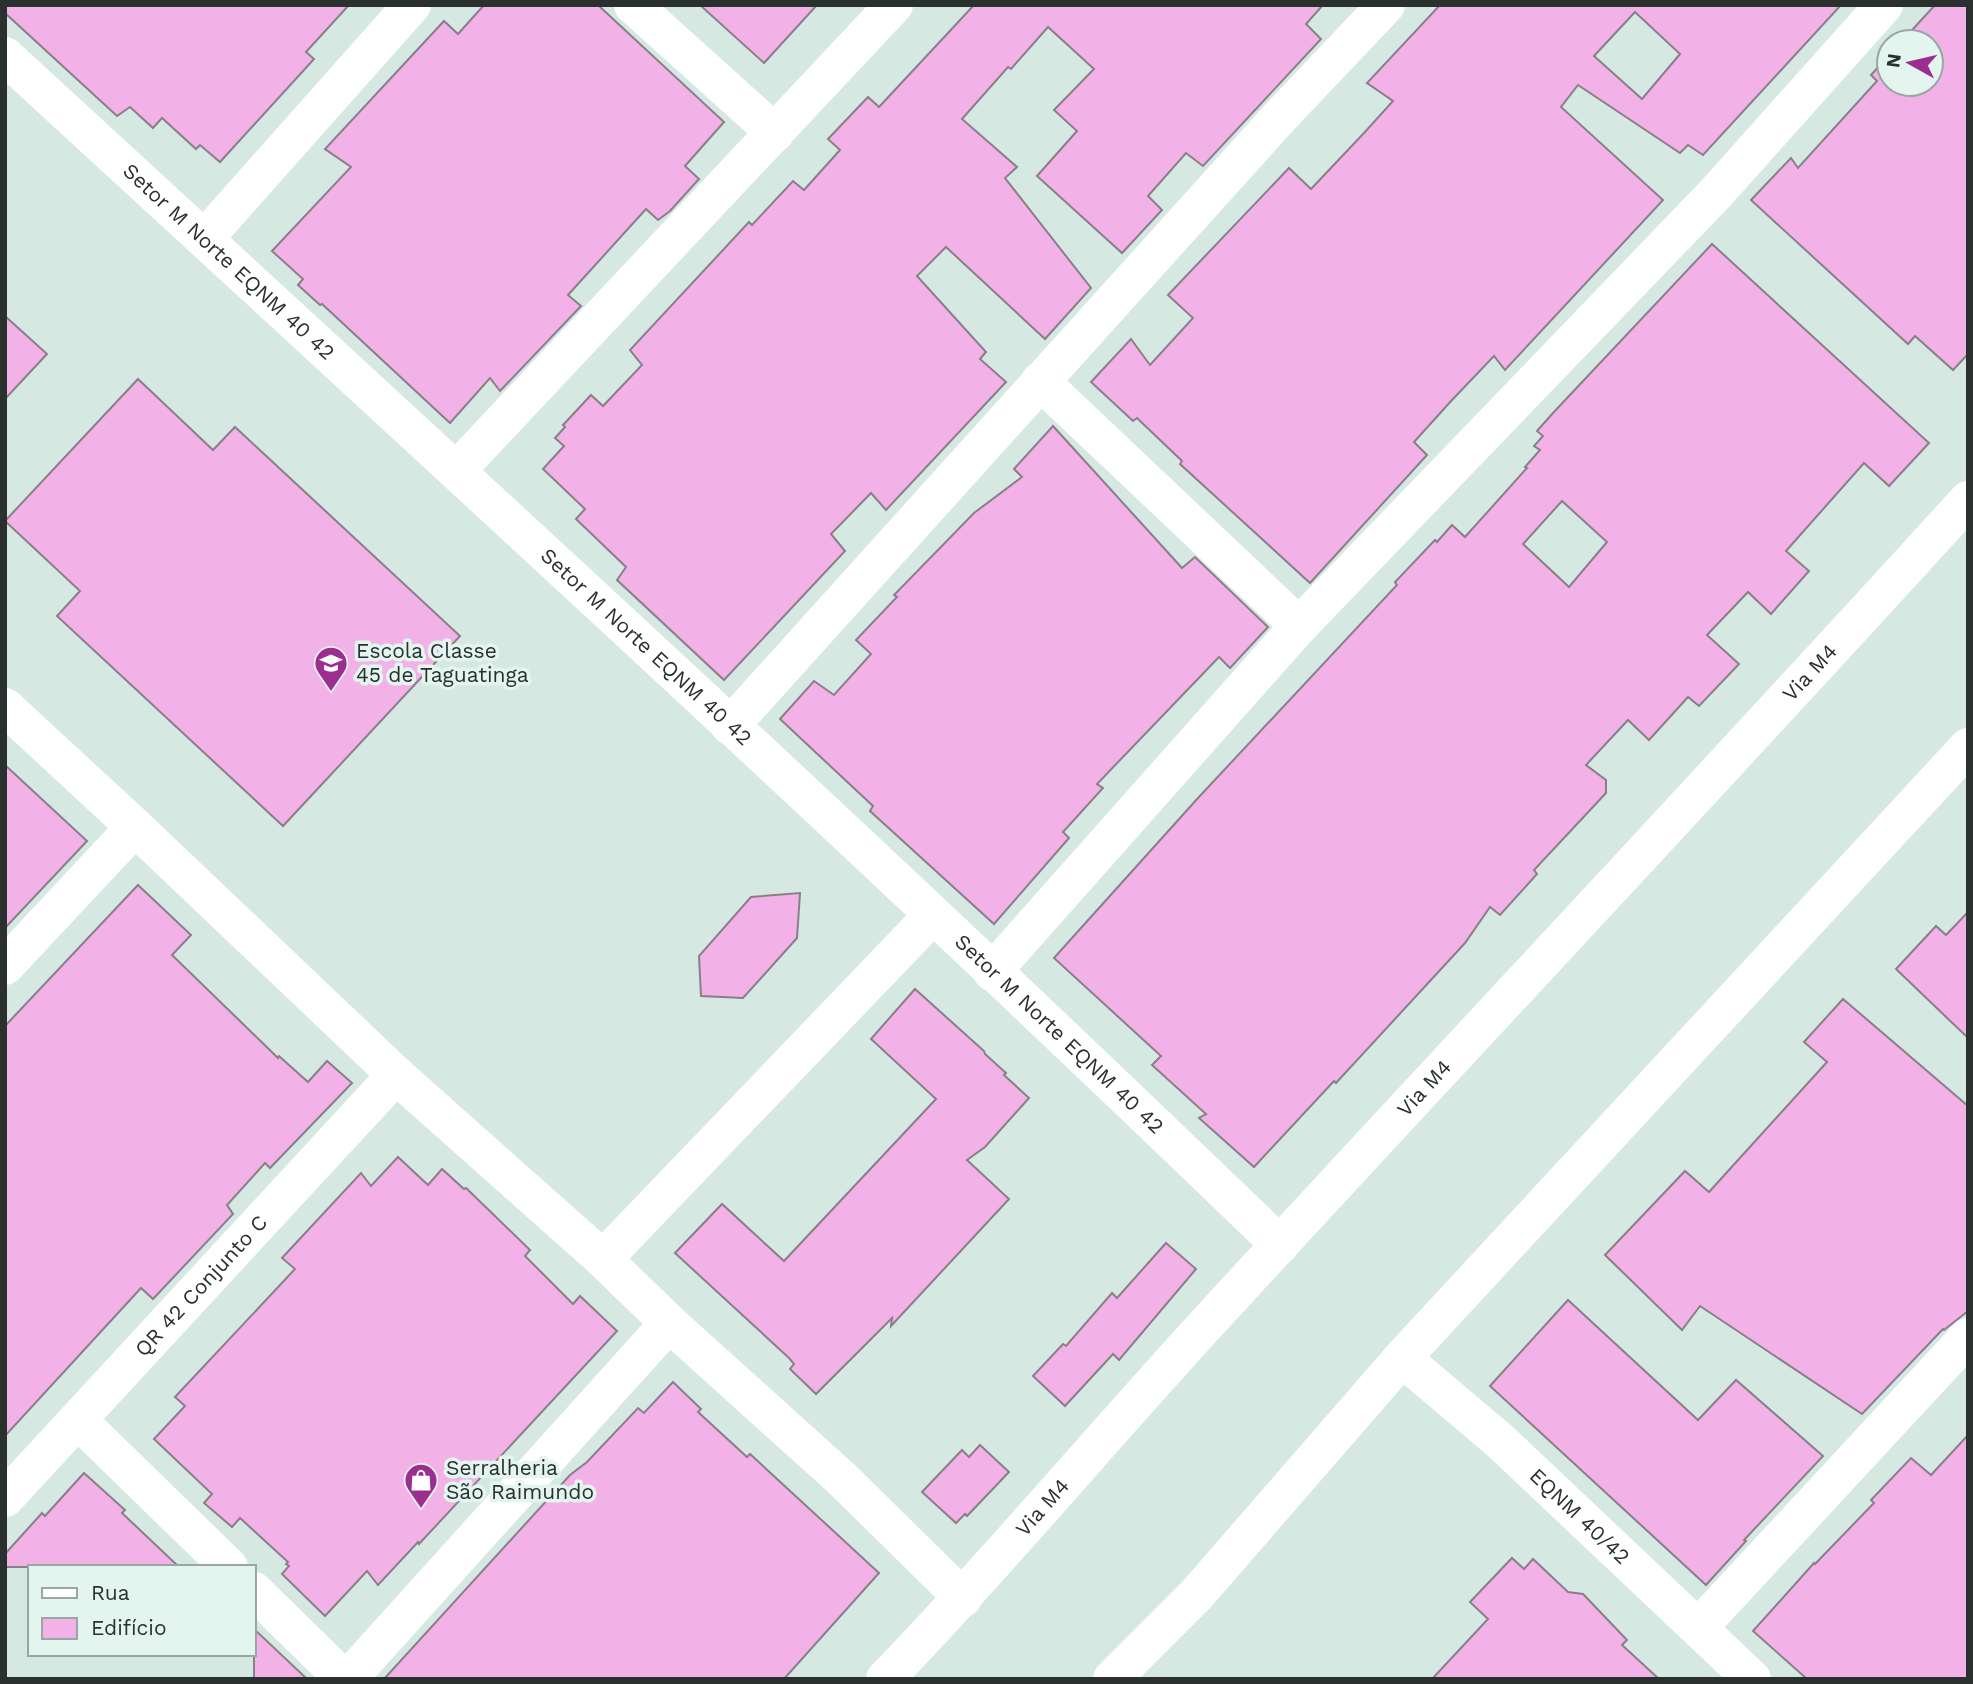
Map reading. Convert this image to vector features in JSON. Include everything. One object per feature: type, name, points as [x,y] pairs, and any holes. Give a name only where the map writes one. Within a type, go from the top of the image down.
[{"type":"street","points":[[204,239],[412,5]]},
{"type":"street","points":[[633,5],[775,133]]},
{"type":"street","points":[[457,470],[894,5]]},
{"type":"street","points":[[730,726],[1277,120],[1385,5]]},
{"type":"street","points":[[992,972],[1299,626],[1716,193],[1884,5]]},
{"type":"street","name":"Setor M Norte EQNM 40 42","points":[[5,56],[457,470],[933,915],[1280,1245]]},
{"type":"street","points":[[1040,382],[1299,626]]},
{"type":"street","name":"Via M4","points":[[885,1679],[963,1598],[1205,1325],[1704,790],[1968,500]]},
{"type":"street","points":[[5,707],[396,1075],[603,1259],[669,1323],[841,1478],[963,1598]]},
{"type":"street","points":[[1112,1679],[1197,1594],[1402,1358],[1968,747]]},
{"type":"street","points":[[5,966],[135,827]]},
{"type":"street","points":[[603,1259],[933,915]]},
{"type":"street","name":"QR 42 Conjunto C","points":[[5,1498],[396,1075]]},
{"type":"street","points":[[256,1593],[346,1679],[669,1323]]},
{"type":"street","points":[[1699,1627],[1968,1337]]},
{"type":"street","name":"EQNM 40/42","points":[[1402,1358],[1500,1441],[1752,1679]]},
{"type":"street","points":[[79,1421],[227,1565]]},
{"type":"building","points":[[5,5],[349,5],[306,52],[314,59],[220,162],[200,145],[196,149],[162,118],[153,128],[130,107],[117,116],[5,13]]},
{"type":"building","points":[[484,5],[598,5],[724,122],[685,166],[699,179],[670,211],[658,220],[646,209],[568,295],[581,306],[500,391],[490,378],[450,423],[298,285],[303,279],[272,251],[351,167],[325,149],[444,21],[458,34]]},
{"type":"building","points":[[700,5],[817,5],[764,63]]},
{"type":"building","points":[[974,5],[1323,5],[1306,24],[1321,39],[1203,166],[1186,153],[1148,196],[1162,210],[1122,253],[1037,176],[1077,131],[1054,110],[1094,69],[1048,27],[1011,69],[1008,67],[962,119],[1017,167],[1005,178],[1091,288],[1045,339],[946,247],[917,276],[986,352],[980,359],[1006,382],[886,510],[871,493],[831,534],[845,551],[724,680],[617,580],[626,567],[576,519],[585,509],[543,469],[564,446],[555,438],[565,427],[563,425],[591,395],[603,406],[642,365],[630,350],[749,222],[752,225],[793,181],[804,190],[840,150],[828,139],[868,97],[879,107]]},
{"type":"building","points":[[1440,5],[1841,5],[1703,155],[1688,145],[1680,153],[1578,85],[1561,107],[1663,200],[1505,370],[1494,356],[1452,400],[1414,442],[1427,455],[1310,583],[1180,464],[1182,461],[1137,418],[1133,421],[1091,382],[1131,339],[1150,365],[1193,318],[1168,295],[1289,168],[1311,189],[1393,101],[1367,83]],"holes":[[[1635,12],[1680,54],[1642,99],[1594,56]]]},
{"type":"building","points":[[1935,5],[1968,5],[1968,354],[1953,370],[1915,336],[1908,344],[1751,200],[1791,158],[1798,168],[1875,83],[1875,98],[1945,98],[1945,28],[1914,28]]},
{"type":"building","points":[[1712,244],[1929,443],[1889,486],[1864,463],[1786,551],[1809,571],[1771,614],[1748,592],[1707,635],[1739,664],[1699,706],[1688,697],[1649,740],[1628,720],[1586,765],[1606,780],[1606,793],[1534,870],[1537,874],[1500,915],[1490,907],[1465,943],[1254,1167],[1199,1118],[1206,1114],[1152,1065],[1161,1056],[1054,958],[1198,798],[1397,585],[1395,582],[1435,540],[1437,542],[1452,525],[1465,537],[1540,450],[1534,446],[1543,436],[1537,431]],"holes":[[[1562,501],[1607,542],[1569,587],[1523,544]]]},
{"type":"building","points":[[5,316],[47,354],[5,399]]},
{"type":"building","points":[[138,379],[213,450],[235,427],[460,636],[283,826],[57,616],[80,591],[5,521]]},
{"type":"building","points":[[1053,426],[1182,568],[1195,557],[1268,627],[1230,668],[1219,657],[1097,784],[1103,788],[1063,832],[1069,838],[994,924],[870,811],[873,806],[780,719],[814,681],[834,695],[871,654],[856,640],[897,597],[894,595],[974,513],[1022,477],[1014,469]]},
{"type":"building","points":[[5,765],[87,841],[5,928]]},
{"type":"building","points":[[138,885],[191,935],[172,955],[278,1058],[279,1056],[308,1082],[327,1061],[352,1083],[270,1168],[265,1163],[227,1205],[233,1214],[153,1299],[141,1288],[5,1436],[5,1026]]},
{"type":"building","points":[[800,893],[797,938],[743,998],[701,996],[699,956],[751,897]]},
{"type":"building","points":[[1968,912],[1968,1038],[1896,969],[1936,926],[1946,935]]},
{"type":"building","points":[[915,989],[984,1051],[1006,1073],[1004,1075],[1029,1098],[985,1147],[967,1160],[1009,1199],[891,1326],[892,1318],[816,1394],[790,1369],[794,1364],[789,1358],[675,1253],[722,1204],[784,1261],[936,1099],[871,1039]]},
{"type":"building","points":[[1843,999],[1968,1106],[1968,1311],[1943,1329],[1862,1414],[1700,1306],[1682,1330],[1605,1255],[1685,1171],[1709,1192],[1827,1062],[1804,1042]]},
{"type":"building","points":[[398,1157],[428,1185],[442,1169],[466,1188],[530,1250],[525,1256],[573,1304],[580,1296],[617,1331],[378,1585],[367,1571],[325,1616],[282,1574],[289,1566],[286,1564],[288,1562],[240,1518],[232,1527],[204,1503],[212,1494],[154,1439],[185,1406],[175,1397],[295,1269],[282,1258],[361,1173],[371,1186]]},
{"type":"building","points":[[1166,1243],[1196,1269],[1119,1360],[1113,1354],[1065,1406],[1033,1376],[1063,1344],[1066,1346],[1112,1293],[1117,1298]]},
{"type":"building","points":[[1568,1300],[1698,1420],[1736,1380],[1823,1456],[1706,1585],[1490,1386]]},
{"type":"building","points":[[673,1382],[701,1409],[698,1412],[747,1457],[750,1454],[879,1573],[784,1679],[384,1679],[570,1475],[587,1462],[638,1408],[644,1413]]},
{"type":"building","points":[[1968,1435],[1968,1679],[1807,1679],[1753,1631],[1814,1563],[1874,1503],[1871,1500],[1911,1458],[1931,1475]]},
{"type":"building","points":[[980,1445],[1009,1472],[967,1516],[965,1514],[956,1523],[922,1492],[962,1450],[969,1457]]},
{"type":"building","points":[[84,1473],[125,1510],[122,1513],[177,1565],[5,1567],[5,1554],[42,1513],[45,1516]]},
{"type":"building","points":[[1512,1558],[1524,1569],[1533,1559],[1568,1592],[1583,1594],[1627,1640],[1622,1645],[1659,1679],[1432,1679],[1488,1619],[1470,1602]]},
{"type":"building","points":[[256,1631],[307,1679],[254,1679]]},
{"type":"place","name":"Escola Classe 45 de Taguatinga","points":[[331,693]]},
{"type":"place","name":"Serralheria São Raimundo","points":[[421,1510]]}]
